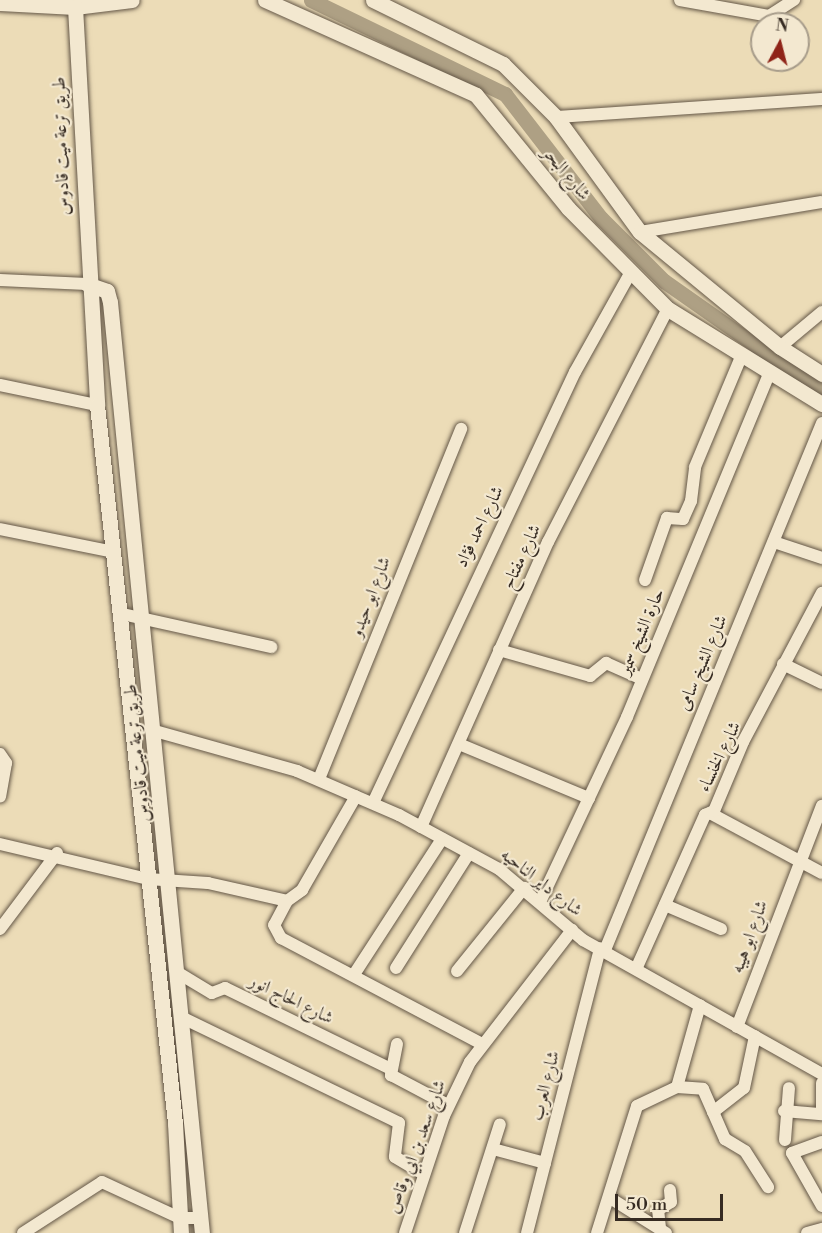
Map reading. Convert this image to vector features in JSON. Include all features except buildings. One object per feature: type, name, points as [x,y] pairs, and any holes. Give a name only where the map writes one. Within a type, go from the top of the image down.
[{"type":"street","points":[[0,3],[75,7],[132,0]]},
{"type":"street","name":"شارع البحر","points":[[265,0],[476,95],[568,208],[668,309],[741,357],[822,404]]},
{"type":"street","name":"شارع البحر","points":[[373,0],[503,64],[556,117],[640,232],[780,347],[822,374]]},
{"type":"street","points":[[680,0],[769,16],[794,0]]},
{"type":"street","name":"طريق ترعة ميت قادوس","points":[[75,7],[87,284],[97,405],[133,705],[148,879],[191,1223]]},
{"type":"street","points":[[556,117],[822,99]]},
{"type":"street","points":[[640,232],[822,202]]},
{"type":"street","name":"شارع احمد فؤاد","points":[[373,803],[575,372],[631,272]]},
{"type":"street","points":[[0,280],[87,284]]},
{"type":"street","name":"طريق ترعة ميت قادوس","points":[[87,284],[107,291],[110,302],[185,1019],[191,1223]]},
{"type":"street","name":"شارع مفتاح","points":[[420,827],[548,542],[668,309]]},
{"type":"street","points":[[780,347],[822,312]]},
{"type":"street","points":[[645,580],[667,518],[683,519],[691,501],[695,468],[741,357]]},
{"type":"street","name":"حارة الشيخ سمير","points":[[540,902],[642,679],[770,372]]},
{"type":"street","points":[[0,385],[97,405]]},
{"type":"street","name":"شارع الشيخ سامى","points":[[603,949],[822,423]]},
{"type":"street","name":"شارع ابو حيدو","points":[[319,779],[461,429]]},
{"type":"street","points":[[0,529],[114,552]]},
{"type":"street","points":[[774,542],[822,558]]},
{"type":"street","name":"شارع الخنساء","points":[[637,967],[783,664],[822,593]]},
{"type":"street","points":[[122,614],[271,647]]},
{"type":"street","points":[[499,650],[590,676],[606,663],[642,679]]},
{"type":"street","points":[[783,664],[822,683]]},
{"type":"street","points":[[133,705],[153,705]]},
{"type":"street","name":"شارع داير الناحيه","points":[[155,731],[319,779],[420,827],[470,853],[524,888],[572,930],[822,1074]]},
{"type":"street","points":[[459,744],[589,798]]},
{"type":"street","points":[[0,754],[6,763],[0,796]]},
{"type":"street","points":[[357,796],[302,890],[287,901],[274,925],[277,934],[355,973],[482,1044]]},
{"type":"street","name":"شارع ابو هيبه","points":[[737,1027],[797,859],[822,806]]},
{"type":"street","points":[[710,813],[822,873]]},
{"type":"street","points":[[355,973],[442,839]]},
{"type":"street","points":[[0,844],[57,853],[148,879],[171,879],[287,901]]},
{"type":"street","points":[[0,929],[57,853]]},
{"type":"street","points":[[396,968],[470,853]]},
{"type":"street","points":[[457,971],[524,888]]},
{"type":"street","points":[[665,905],[721,929]]},
{"type":"street","name":"شارع سعد بن ابي وقاص","points":[[405,1233],[422,1173],[448,1105],[482,1044],[572,930]]},
{"type":"street","name":"شارع العرب","points":[[527,1233],[603,949]]},
{"type":"street","name":"شارع الحاج انور","points":[[180,974],[212,993],[225,988],[389,1068],[393,1078],[448,1105]]},
{"type":"street","points":[[677,1087],[700,1005]]},
{"type":"street","points":[[185,1019],[399,1124],[395,1157],[422,1173]]},
{"type":"street","points":[[713,1112],[744,1088],[755,1036]]},
{"type":"street","points":[[389,1068],[396,1044]]},
{"type":"street","points":[[784,1111],[822,1114],[822,1083]]},
{"type":"street","points":[[597,1233],[610,1198],[637,1107],[677,1087],[703,1089],[726,1139],[745,1151],[768,1187]]},
{"type":"street","points":[[785,1140],[784,1111],[789,1088]]},
{"type":"street","points":[[465,1233],[500,1124]]},
{"type":"street","points":[[822,1142],[792,1153],[822,1206]]},
{"type":"street","points":[[493,1149],[545,1163]]},
{"type":"street","points":[[22,1233],[102,1182],[191,1223]]},
{"type":"street","points":[[663,1231],[658,1210],[670,1202],[670,1190]]},
{"type":"street","points":[[610,1198],[663,1231]]},
{"type":"street","points":[[807,1233],[822,1229]]},
{"type":"waterway","points":[[311,0],[505,94],[601,218],[664,281],[822,392]]},
{"type":"waterway","points":[[193,1218],[193,1233]]}]
